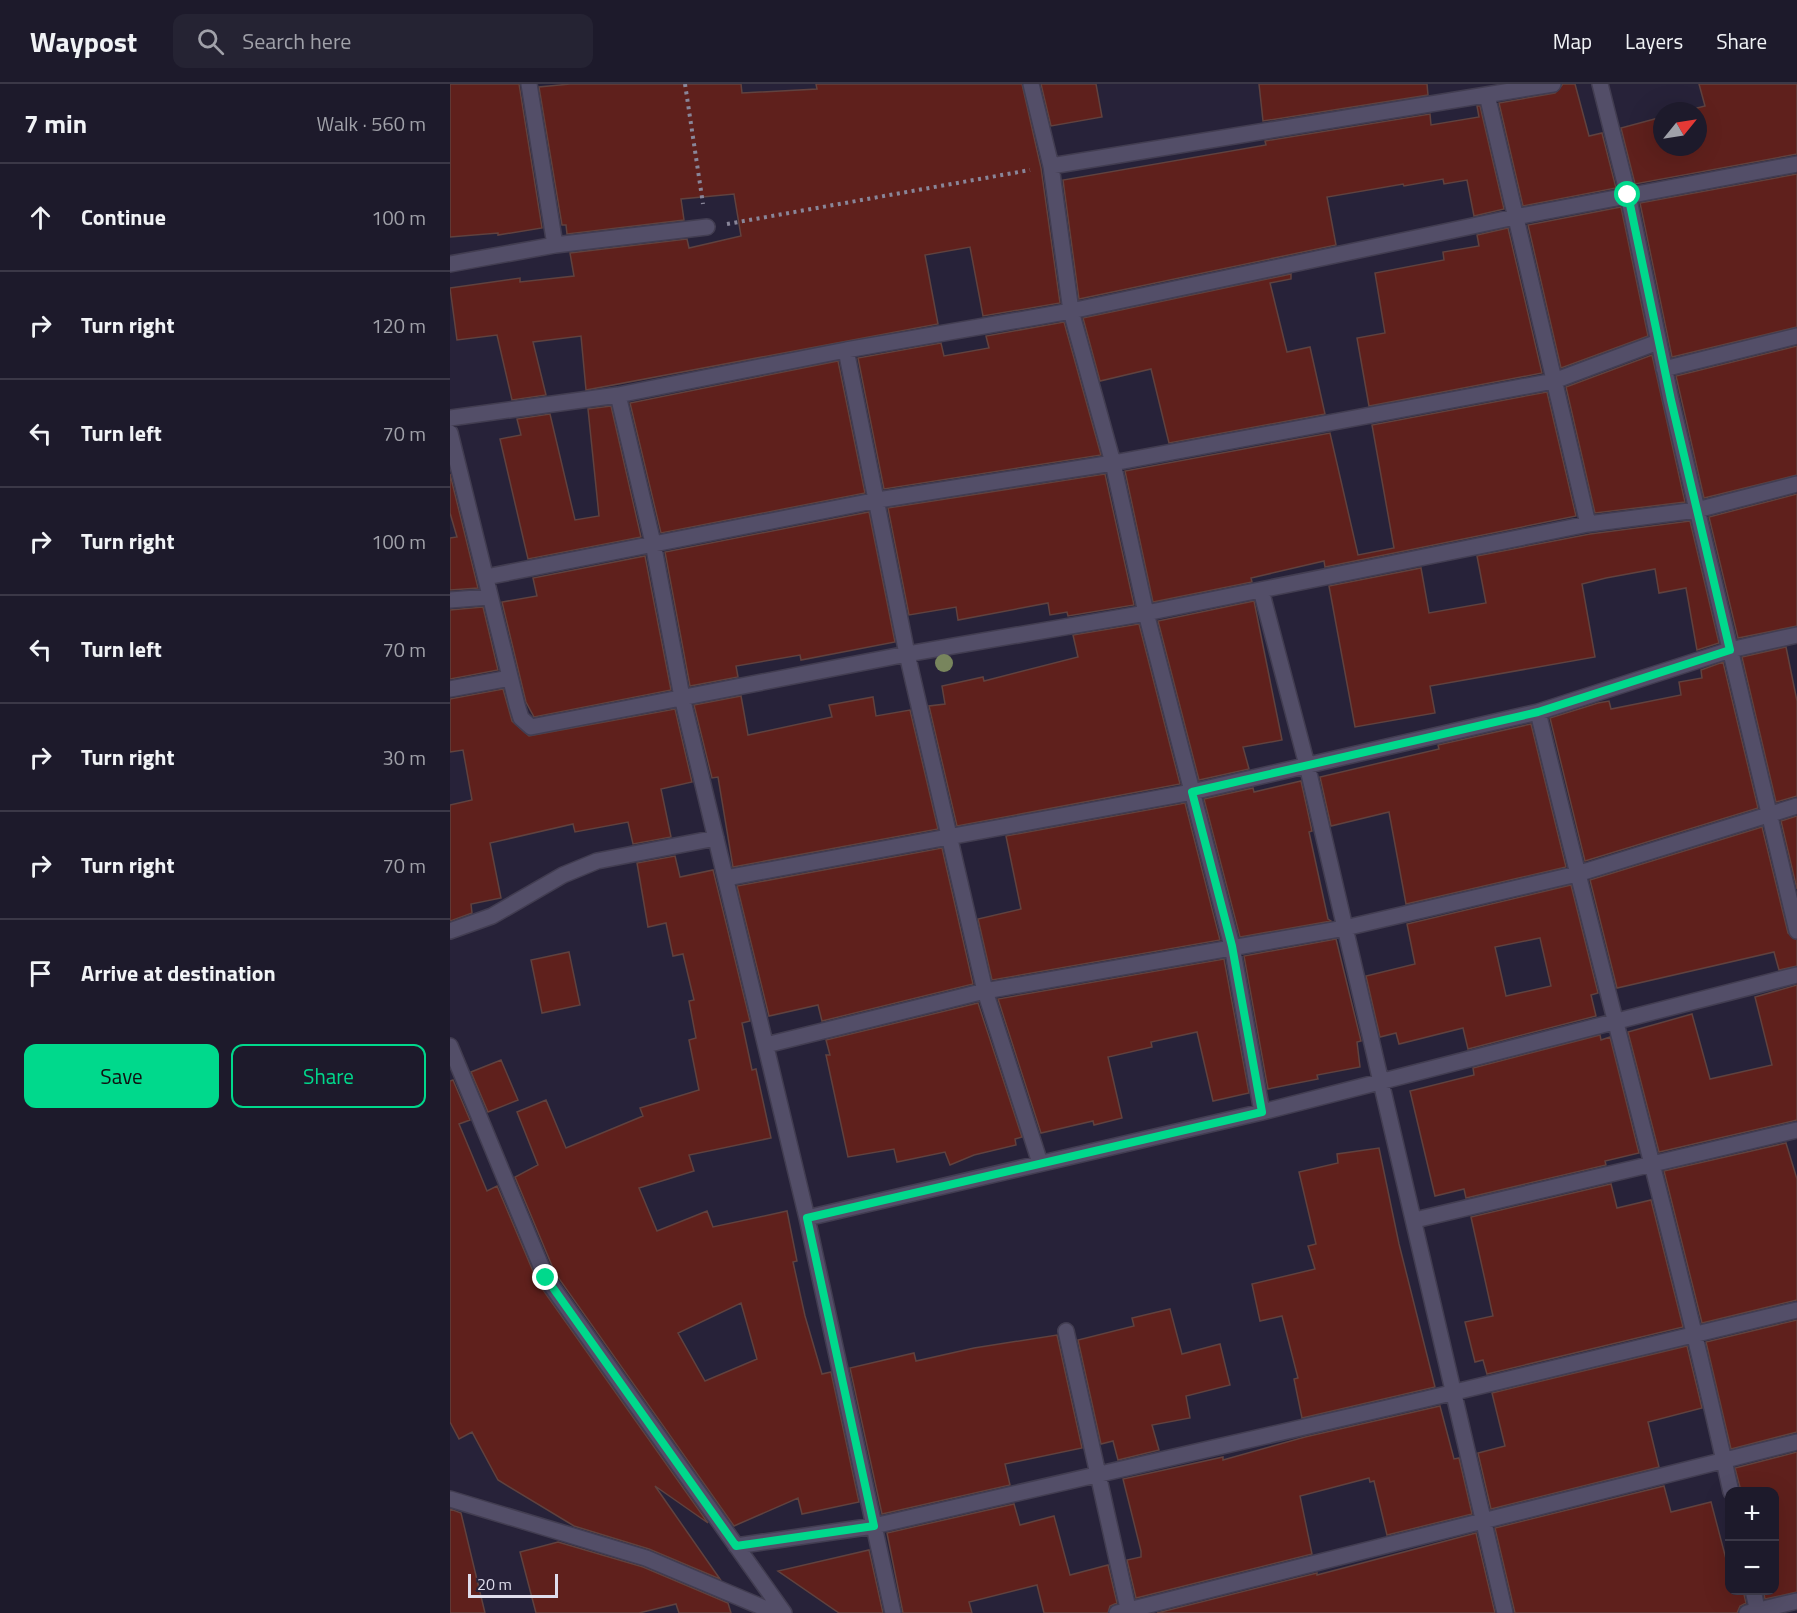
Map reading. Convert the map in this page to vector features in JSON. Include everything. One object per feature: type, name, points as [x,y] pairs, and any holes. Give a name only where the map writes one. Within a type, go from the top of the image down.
[{"type":"street","points":[[530,84],[555,245]]},
{"type":"street","points":[[1031,84],[1051,166],[1071,311],[1113,463],[1146,613],[1232,946],[1262,1112]]},
{"type":"street","points":[[1051,166],[1553,84]]},
{"type":"street","points":[[1600,84],[1628,195],[1664,369],[1771,813],[1797,931]]},
{"type":"street","points":[[1487,95],[1588,524]]},
{"type":"street","points":[[450,418],[618,395],[846,350],[1071,311],[1515,217],[1797,164]]},
{"type":"street","points":[[450,264],[555,245],[707,227]]},
{"type":"street","points":[[1664,369],[1797,336]]},
{"type":"street","points":[[486,577],[878,500],[1113,463],[1554,381],[1658,342]]},
{"type":"street","points":[[846,350],[908,654],[985,991],[1040,1163]]},
{"type":"street","points":[[618,395],[653,543],[682,697],[807,1218],[893,1613]]},
{"type":"street","points":[[450,433],[489,597],[521,718],[531,727],[908,654],[1146,613],[1588,524],[1697,510],[1797,483]]},
{"type":"street","points":[[1261,590],[1307,765],[1505,1613]]},
{"type":"street","points":[[450,600],[489,597]]},
{"type":"street","points":[[726,878],[1192,792],[1538,712],[1730,650],[1797,635]]},
{"type":"street","points":[[450,689],[510,678]]},
{"type":"street","points":[[1538,712],[1577,874],[1653,1164],[1730,1487]]},
{"type":"street","points":[[766,1045],[985,991],[1345,928],[1577,874],[1797,806]]},
{"type":"street","points":[[450,931],[492,915],[563,875],[597,861],[716,838]]},
{"type":"street","points":[[807,1218],[1262,1112],[1797,975]]},
{"type":"street","points":[[450,1046],[546,1278],[784,1613]]},
{"type":"street","points":[[1415,1220],[1797,1130]]},
{"type":"street","points":[[736,1546],[874,1526],[1797,1310]]},
{"type":"street","points":[[1066,1331],[1125,1612],[1483,1519],[1797,1442]]},
{"type":"street","points":[[450,1499],[646,1558],[776,1613]]},
{"type":"street","points":[[1753,1595],[1754,1612],[1797,1601]]},
{"type":"path","points":[[685,84],[707,227],[1051,166]]},
{"type":"building","points":[[450,84],[519,84],[542,228],[498,235],[498,233],[450,237]]},
{"type":"building","points":[[570,84],[741,84],[742,93],[817,89],[816,84],[1022,84],[1041,168],[1060,303],[983,316],[970,247],[925,255],[938,324],[586,390],[581,336],[533,342],[546,395],[512,400],[497,335],[457,340],[450,288],[520,278],[520,282],[574,276],[570,253],[687,239],[689,248],[741,236],[734,194],[681,199],[684,220],[567,234],[566,225],[562,225],[539,87]]},
{"type":"building","points":[[1041,84],[1096,84],[1102,117],[1051,126]]},
{"type":"building","points":[[1259,84],[1427,84],[1428,95],[1263,121]]},
{"type":"building","points":[[1563,84],[1575,84],[1589,136],[1602,133],[1616,188],[1523,206],[1499,103],[1555,93]]},
{"type":"building","points":[[1699,84],[1797,84],[1797,154],[1635,184],[1621,128],[1653,119],[1653,156],[1707,156],[1707,102],[1704,102]]},
{"type":"building","points":[[1477,106],[1480,106],[1504,209],[1474,216],[1467,180],[1444,184],[1443,179],[1327,197],[1336,245],[1079,299],[1063,180],[1266,145],[1265,141],[1430,114],[1431,125],[1479,117]]},
{"type":"building","points":[[1797,174],[1797,327],[1672,357],[1640,203]]},
{"type":"building","points":[[1621,207],[1648,336],[1561,368],[1528,225]]},
{"type":"building","points":[[1508,228],[1542,373],[1369,406],[1357,338],[1385,333],[1375,273],[1444,260],[1443,252],[1479,246],[1477,235]]},
{"type":"building","points":[[1291,274],[1291,279],[1270,283],[1287,352],[1310,347],[1325,414],[1169,443],[1151,369],[1100,381],[1083,318]]},
{"type":"building","points":[[1064,322],[1101,455],[884,489],[858,358],[941,343],[944,356],[989,348],[986,336]]},
{"type":"building","points":[[1797,346],[1797,475],[1704,498],[1676,376]]},
{"type":"building","points":[[1652,355],[1685,502],[1595,513],[1566,387]]},
{"type":"building","points":[[838,361],[865,493],[661,533],[630,403]]},
{"type":"building","points":[[1547,392],[1576,516],[1325,567],[1324,561],[1251,578],[1252,582],[1153,602],[1125,471],[1330,433],[1358,555],[1394,548],[1372,425]]},
{"type":"building","points":[[611,406],[641,537],[528,559],[500,439],[521,435],[517,419],[550,414],[575,520],[599,516],[588,409]]},
{"type":"building","points":[[450,474],[478,588],[450,590],[450,538],[457,537],[450,513]]},
{"type":"building","points":[[1105,474],[1134,605],[1068,616],[1067,612],[1050,615],[1048,603],[958,620],[956,607],[909,615],[888,508]]},
{"type":"building","points":[[1797,494],[1797,626],[1738,638],[1709,517]]},
{"type":"building","points":[[869,512],[895,642],[801,660],[800,655],[736,666],[738,677],[690,686],[665,552]]},
{"type":"building","points":[[1690,521],[1719,643],[1697,650],[1686,588],[1659,593],[1655,569],[1606,578],[1582,584],[1595,657],[1430,686],[1435,713],[1355,727],[1329,586],[1421,568],[1429,613],[1486,603],[1477,556],[1590,534]]},
{"type":"building","points":[[645,556],[671,690],[534,717],[526,702],[502,602],[537,596],[533,578]]},
{"type":"building","points":[[1254,601],[1282,740],[1243,747],[1249,769],[1199,780],[1158,621]]},
{"type":"building","points":[[483,607],[498,670],[450,679],[450,610]]},
{"type":"building","points":[[1139,624],[1180,784],[957,826],[929,706],[945,704],[942,686],[983,677],[984,681],[1078,657],[1073,635]]},
{"type":"building","points":[[1786,647],[1797,701],[1797,796],[1776,802],[1742,657]]},
{"type":"building","points":[[1723,662],[1758,808],[1585,861],[1550,718],[1609,701],[1611,709],[1681,695],[1679,682],[1702,678],[1701,670]]},
{"type":"building","points":[[503,689],[512,721],[529,736],[675,709],[692,782],[661,789],[671,837],[633,844],[628,822],[575,832],[573,824],[490,843],[501,898],[471,904],[472,913],[450,921],[450,805],[472,800],[463,750],[450,752],[450,699]]},
{"type":"building","points":[[741,696],[748,735],[832,717],[829,705],[873,697],[876,716],[910,710],[938,829],[733,867],[718,777],[712,778],[694,705]]},
{"type":"building","points":[[1531,724],[1566,867],[1406,904],[1389,812],[1331,826],[1320,777],[1439,749],[1438,745]]},
{"type":"building","points":[[1301,781],[1312,831],[1309,832],[1328,919],[1331,921],[1240,937],[1204,799],[1253,788],[1254,792]]},
{"type":"building","points":[[1185,803],[1220,940],[992,980],[978,919],[1021,909],[1006,836]]},
{"type":"building","points":[[1797,816],[1797,889],[1781,821]]},
{"type":"building","points":[[1762,827],[1788,933],[1797,940],[1797,966],[1779,970],[1774,952],[1617,988],[1590,880]]},
{"type":"building","points":[[942,848],[973,984],[822,1021],[818,1005],[769,1016],[737,886]]},
{"type":"building","points":[[675,856],[680,877],[713,870],[750,1021],[742,1023],[752,1070],[756,1069],[771,1138],[689,1155],[694,1171],[639,1188],[657,1231],[707,1211],[713,1227],[787,1211],[797,1261],[793,1262],[805,1316],[822,1374],[831,1372],[859,1502],[802,1514],[798,1498],[734,1526],[555,1273],[515,1177],[538,1165],[517,1112],[546,1100],[566,1148],[643,1116],[640,1108],[699,1090],[689,1040],[696,1038],[689,1001],[694,1000],[683,954],[673,956],[666,923],[648,927],[637,863]],"holes":[[[741,1303],[757,1359],[705,1381],[678,1333]]]},
{"type":"building","points":[[1571,885],[1598,993],[1591,995],[1596,1016],[1468,1049],[1463,1028],[1399,1044],[1396,1033],[1380,1037],[1366,976],[1415,964],[1407,924]],"holes":[[[1540,938],[1551,986],[1506,996],[1495,947]]]},
{"type":"building","points":[[1336,939],[1361,1041],[1357,1042],[1360,1067],[1317,1075],[1318,1079],[1268,1089],[1244,956]]},
{"type":"building","points":[[569,952],[580,1005],[542,1013],[531,960]]},
{"type":"building","points":[[1224,959],[1249,1093],[1213,1101],[1197,1032],[1151,1042],[1152,1047],[1108,1057],[1122,1118],[1094,1125],[1093,1121],[1041,1133],[998,999]]},
{"type":"building","points":[[1797,985],[1797,1120],[1659,1152],[1628,1032],[1692,1014],[1710,1079],[1772,1065],[1755,997]]},
{"type":"building","points":[[978,1003],[1022,1137],[1015,1139],[1016,1145],[974,1155],[950,1165],[945,1152],[897,1162],[894,1149],[848,1157],[826,1055],[830,1055],[826,1040]]},
{"type":"building","points":[[1600,1035],[1601,1040],[1610,1037],[1639,1153],[1605,1161],[1606,1165],[1466,1198],[1464,1189],[1435,1196],[1410,1091],[1474,1075],[1473,1068]]},
{"type":"building","points":[[501,1060],[518,1100],[488,1112],[471,1072]]},
{"type":"building","points":[[453,1080],[470,1120],[459,1124],[487,1191],[497,1186],[538,1283],[708,1523],[655,1486],[720,1579],[649,1549],[574,1526],[498,1480],[472,1432],[459,1439],[450,1422],[450,1081]]},
{"type":"building","points":[[1786,1143],[1797,1179],[1797,1300],[1702,1323],[1664,1171]]},
{"type":"building","points":[[1379,1148],[1399,1244],[1435,1387],[1302,1418],[1294,1379],[1298,1378],[1282,1316],[1260,1321],[1252,1284],[1315,1269],[1308,1246],[1316,1244],[1299,1172],[1338,1163],[1337,1154]]},
{"type":"building","points":[[1611,1184],[1617,1208],[1651,1200],[1683,1327],[1487,1374],[1483,1360],[1475,1362],[1465,1322],[1493,1316],[1471,1217]]},
{"type":"building","points":[[1170,1309],[1182,1354],[1220,1344],[1230,1385],[1186,1396],[1190,1418],[1152,1425],[1159,1450],[1118,1460],[1113,1441],[1101,1444],[1078,1340],[1134,1326],[1132,1318]]},
{"type":"building","points":[[1797,1320],[1797,1432],[1731,1449],[1706,1342]]},
{"type":"building","points":[[1057,1335],[1082,1448],[1005,1464],[1010,1485],[882,1514],[850,1368],[914,1353],[916,1361],[974,1348]]},
{"type":"building","points":[[1687,1346],[1702,1408],[1648,1422],[1659,1467],[1491,1509],[1478,1453],[1505,1446],[1492,1393]]},
{"type":"building","points":[[1440,1406],[1454,1459],[1459,1458],[1472,1514],[1387,1535],[1374,1481],[1370,1482],[1369,1478],[1300,1496],[1312,1554],[1136,1598],[1127,1560],[1141,1557],[1141,1551],[1123,1479],[1223,1457],[1223,1460],[1305,1437]]},
{"type":"building","points":[[1797,1452],[1797,1592],[1765,1599],[1764,1595],[1779,1595],[1779,1487],[1740,1487],[1735,1468]]},
{"type":"building","points":[[1664,1486],[1671,1512],[1711,1502],[1725,1555],[1725,1595],[1744,1595],[1746,1603],[1740,1606],[1737,1613],[1515,1613],[1495,1528]]},
{"type":"building","points":[[1014,1504],[1020,1525],[1054,1516],[1070,1575],[1108,1565],[1117,1603],[1110,1606],[1108,1613],[1044,1613],[1037,1585],[969,1602],[972,1613],[903,1613],[887,1533]]},
{"type":"building","points":[[450,1509],[461,1513],[485,1613],[450,1613]]},
{"type":"building","points":[[1476,1533],[1495,1613],[1157,1613],[1317,1573],[1317,1575]]},
{"type":"building","points":[[558,1542],[643,1567],[728,1603],[731,1613],[679,1613],[676,1604],[639,1613],[536,1613],[520,1552]]},
{"type":"building","points":[[869,1550],[883,1613],[839,1613],[778,1571]]},
{"type":"route","points":[[546,1278],[736,1546],[874,1526],[807,1218],[1262,1112],[1232,946],[1192,792],[1538,712],[1730,650],[1671,400],[1628,195]]}]
